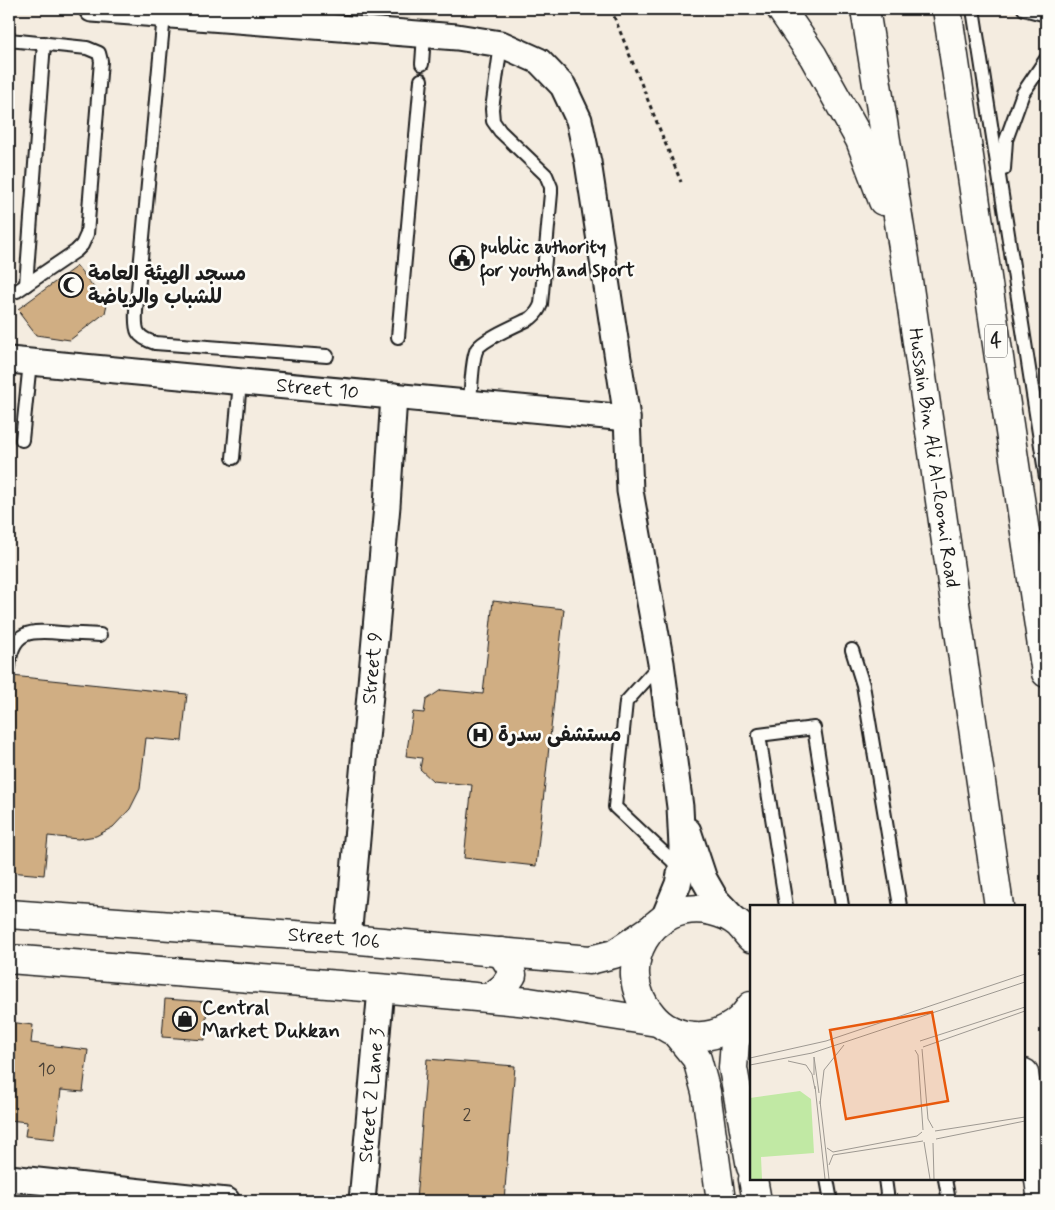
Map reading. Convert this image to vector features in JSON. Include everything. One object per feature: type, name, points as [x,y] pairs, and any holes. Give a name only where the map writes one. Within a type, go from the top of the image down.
[{"type":"main road","points":[[781,9],[813,56],[860,140],[905,260]]},
{"type":"main road","name":"Hussain Bin Ali Al-Roomi Road","points":[[865,9],[905,260],[999,905]]},
{"type":"main road","name":"4","points":[[947,9],[1046,673]]},
{"type":"main road","name":"Street 106","points":[[9,914],[348,939],[590,960],[614,954],[658,923],[682,910],[702,909],[722,913],[745,931]]},
{"type":"main road","points":[[658,923],[640,946],[634,966],[636,987],[644,1006],[697,1059],[706,1092],[721,1201]]},
{"type":"main road","points":[[490,998],[504,987],[512,975],[510,966],[501,952]]},
{"type":"main road","points":[[9,958],[542,1003],[666,1027],[694,1036],[714,1034],[732,1026],[749,1009]]},
{"type":"main road","points":[[749,1009],[734,1042],[733,1068],[750,1162]]},
{"type":"main road","points":[[1025,1080],[1042,1201]]},
{"type":"main road","points":[[753,1180],[757,1201]]},
{"type":"street","points":[[92,9],[164,12],[457,37],[502,44],[540,61],[563,86],[579,120],[588,162],[627,418],[630,491],[661,663],[680,806],[681,870],[678,884],[658,923]]},
{"type":"street","name":"Street 10","points":[[20,361],[627,418]]},
{"type":"street","name":"Street 9","points":[[348,939],[387,506],[394,396]]},
{"type":"street","points":[[680,806],[704,879],[716,900],[745,931]]},
{"type":"street","name":"Street 2 Lane 3","points":[[362,1201],[381,988]]},
{"type":"street","points":[[9,1178],[227,1201]]},
{"type":"lane","points":[[973,9],[1046,478]]},
{"type":"lane","points":[[1024,9],[1046,15]]},
{"type":"lane","points":[[164,12],[136,311],[135,325],[138,334],[145,340],[156,343],[327,356]]},
{"type":"lane","points":[[422,64],[424,35]]},
{"type":"lane","points":[[9,40],[87,48],[99,53],[101,61],[87,234],[76,252],[17,290],[9,293]]},
{"type":"lane","points":[[26,284],[44,43]]},
{"type":"lane","points":[[470,403],[474,358],[477,349],[485,342],[531,318],[541,304],[551,187],[546,176],[500,131],[493,121],[492,109],[502,44]]},
{"type":"lane","points":[[1003,194],[1006,140],[1023,93],[1046,59]]},
{"type":"lane","points":[[398,337],[421,80]]},
{"type":"lane","points":[[20,361],[22,440]]},
{"type":"lane","points":[[233,458],[240,382]]},
{"type":"lane","points":[[9,667],[12,648],[19,639],[28,633],[38,631],[100,635]]},
{"type":"lane","points":[[852,650],[862,685],[900,905]]},
{"type":"lane","points":[[661,663],[626,702],[615,808],[681,870]]},
{"type":"lane","points":[[786,905],[759,735],[814,728],[842,905]]},
{"type":"lane","points":[[827,1180],[831,1201]]},
{"type":"lane","points":[[885,1180],[888,1201]]},
{"type":"lane","points":[[946,1180],[949,1201]]},
{"type":"path","points":[[611,9],[681,182]]},
{"type":"building","name":"مسجد الهيئة العامة للشباب والرياضة","points":[[77,266],[107,304],[105,313],[70,340],[36,335],[18,309]]},
{"type":"building","name":"مستشفى سدرة","points":[[493,601],[564,609],[536,866],[464,858],[472,785],[433,781],[420,769],[422,758],[406,756],[413,712],[424,713],[426,700],[441,690],[483,694]]},
{"type":"building","points":[[12,676],[187,694],[182,741],[146,738],[140,789],[130,809],[113,827],[96,836],[78,839],[48,836],[44,875],[9,872],[9,709]]},
{"type":"building","name":"Central Market Dukkan","points":[[165,999],[207,1002],[205,1040],[162,1037]]},
{"type":"building","points":[[9,1022],[33,1025],[31,1043],[88,1050],[83,1092],[61,1090],[55,1139],[25,1136],[27,1122],[9,1120]]},
{"type":"building","points":[[427,1059],[515,1066],[504,1201],[416,1201]]},
{"type":"place","name":"public authority for youth and sport","points":[[462,258]]},
{"type":"place","name":"مسجد الهيئة العامة للشباب والرياضة","points":[[71,285]]},
{"type":"place","name":"مستشفى سدرة","points":[[480,735]]},
{"type":"place","name":"Central Market Dukkan","points":[[185,1019]]}]
